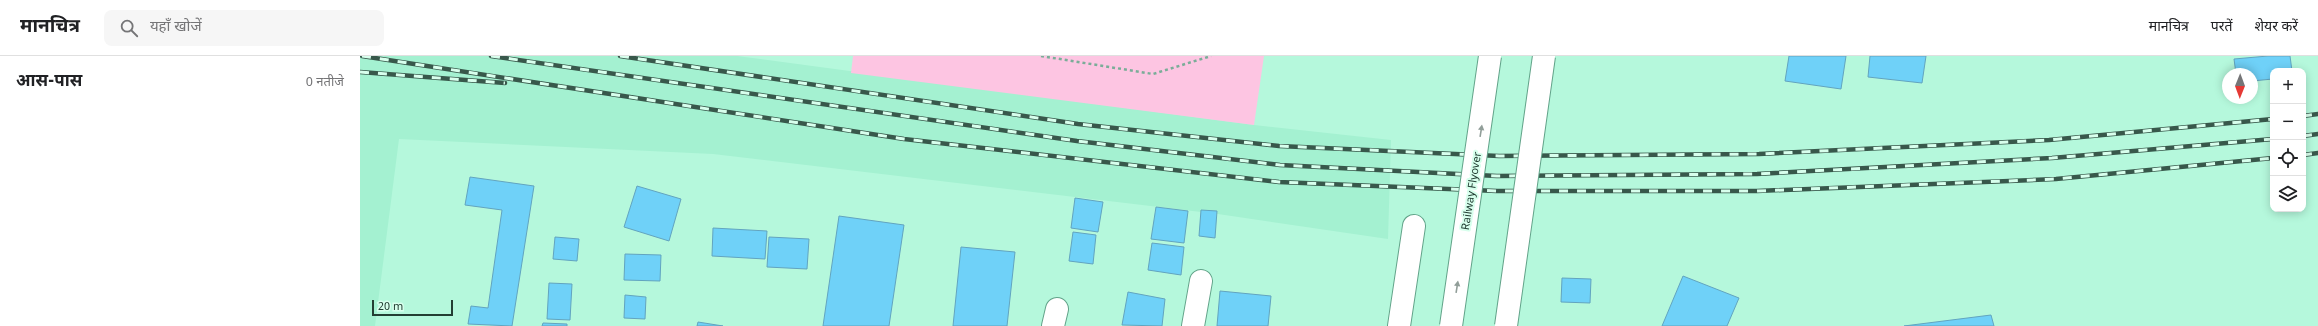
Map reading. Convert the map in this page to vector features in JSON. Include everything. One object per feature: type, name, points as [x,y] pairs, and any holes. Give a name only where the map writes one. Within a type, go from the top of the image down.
[{"type":"main road","name":"Railway Flyover","points":[[1451,326],[1490,56]]},
{"type":"main road","points":[[1506,326],[1544,56]]},
{"type":"main road","points":[[1399,326],[1414,226]]},
{"type":"main road","points":[[1193,326],[1201,281]]},
{"type":"path","points":[[1041,56],[1153,74],[1211,56]]},
{"type":"shaded area","points":[[360,56],[737,56],[1254,125],[1391,140],[1388,239],[1218,214],[713,154],[399,139],[375,326],[360,326]]},
{"type":"shaded area","points":[[853,56],[1264,56],[1254,125],[851,73]]},
{"type":"building","points":[[1789,56],[1846,56],[1841,89],[1785,81]]},
{"type":"building","points":[[1870,56],[1926,56],[1922,83],[1868,77]]},
{"type":"building","points":[[2290,56],[2292,68],[2270,68],[2270,79],[2258,80],[2258,68],[2235,68],[2234,59]]},
{"type":"building","points":[[470,177],[534,186],[512,326],[468,324],[471,306],[488,308],[502,210],[465,205]]},
{"type":"building","points":[[637,186],[681,199],[669,241],[624,227]]},
{"type":"building","points":[[1075,198],[1103,202],[1098,232],[1071,228]]},
{"type":"building","points":[[1156,207],[1188,211],[1184,243],[1151,239]]},
{"type":"building","points":[[1201,210],[1217,211],[1215,238],[1199,236]]},
{"type":"building","points":[[839,216],[904,225],[889,326],[823,326]]},
{"type":"building","points":[[713,228],[767,231],[765,259],[712,256]]},
{"type":"building","points":[[1073,232],[1096,235],[1093,264],[1069,261]]},
{"type":"building","points":[[555,237],[579,239],[577,261],[553,259]]},
{"type":"building","points":[[769,237],[809,239],[807,269],[767,267]]},
{"type":"building","points":[[1152,243],[1184,247],[1181,275],[1148,270]]},
{"type":"building","points":[[961,247],[1015,252],[1007,326],[953,326]]},
{"type":"building","points":[[625,254],[661,255],[660,281],[624,280]]},
{"type":"building","points":[[1683,276],[1739,298],[1727,326],[1662,326]]},
{"type":"building","points":[[1562,278],[1591,279],[1590,303],[1561,302]]},
{"type":"building","points":[[549,283],[572,284],[570,320],[547,319]]},
{"type":"building","points":[[1220,291],[1271,296],[1268,326],[1217,326]]},
{"type":"building","points":[[1128,292],[1165,299],[1162,326],[1122,325]]},
{"type":"building","points":[[625,295],[646,297],[645,319],[624,318]]},
{"type":"building","points":[[1991,315],[1994,326],[1904,326]]},
{"type":"building","points":[[698,322],[723,326],[697,326]]},
{"type":"building","points":[[543,323],[567,324],[567,326],[542,326]]},
{"type":"railway","points":[[362,56],[904,139],[1279,182],[1497,191],[1757,191],[2056,179],[2270,158]]},
{"type":"railway","points":[[491,56],[1077,141],[1280,165],[1497,176],[1757,174],[2052,158],[2270,139]]},
{"type":"railway","points":[[620,56],[1078,124],[1279,146],[1499,156],[1759,154],[2049,140],[2270,119]]},
{"type":"railway","points":[[360,72],[505,83]]},
{"type":"railway","points":[[2306,116],[2318,114]]},
{"type":"railway","points":[[2306,136],[2318,134]]},
{"type":"railway","points":[[2306,155],[2318,153]]}]
